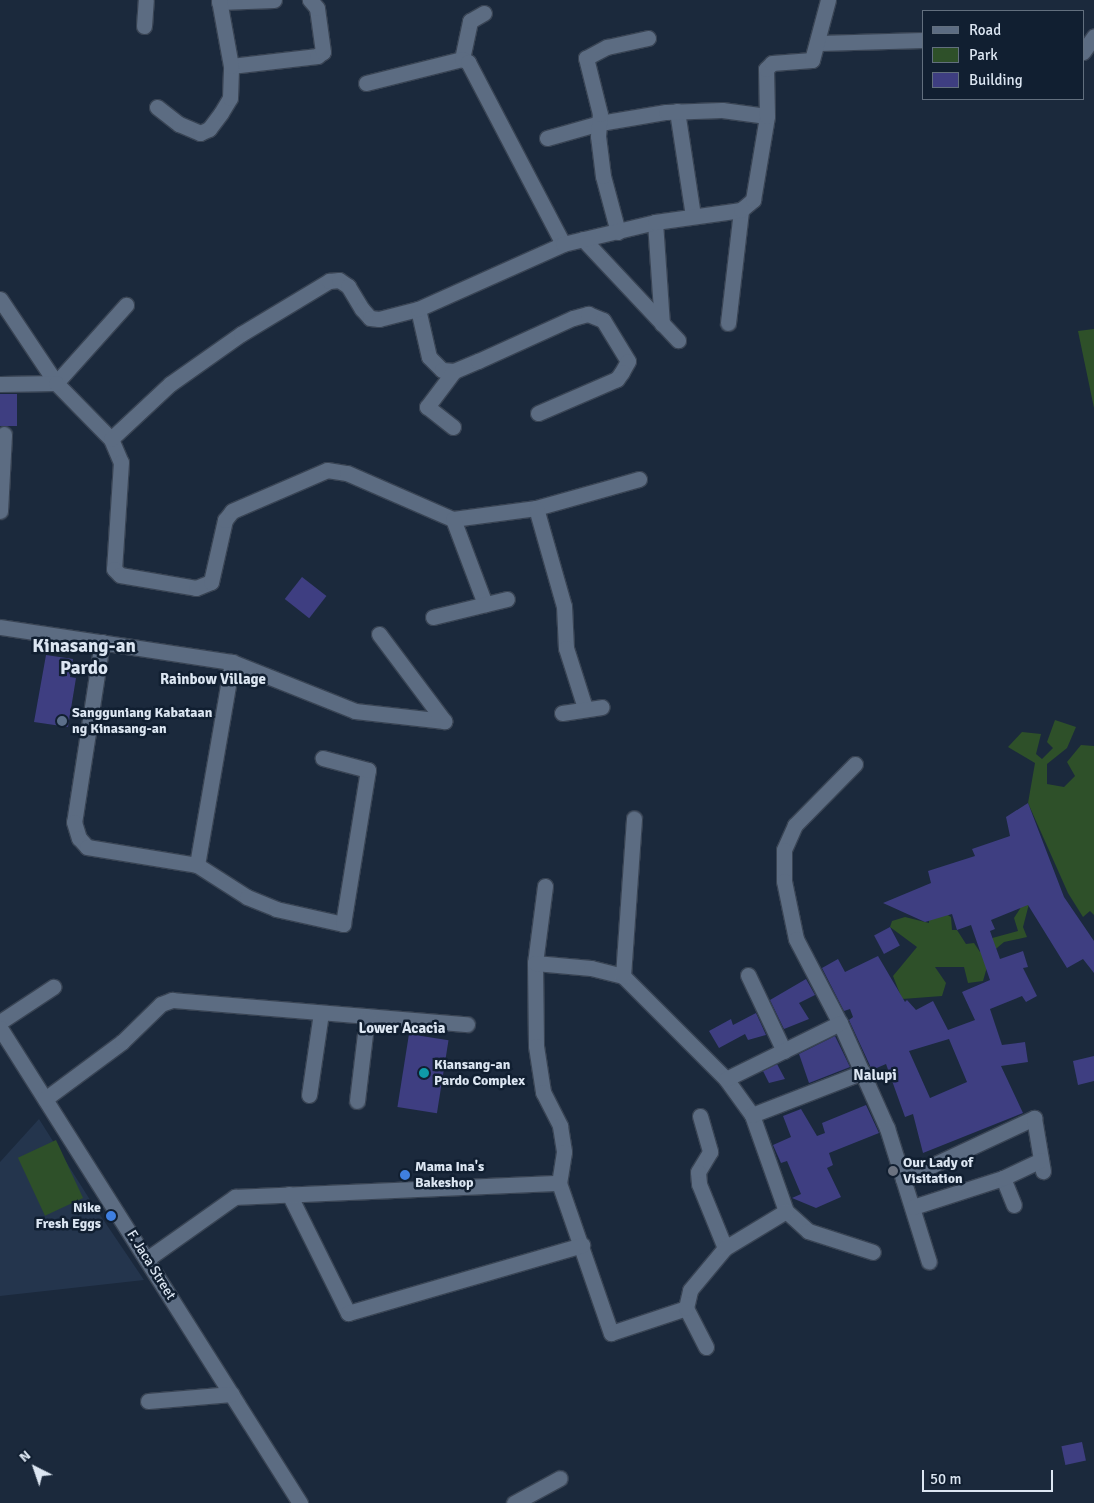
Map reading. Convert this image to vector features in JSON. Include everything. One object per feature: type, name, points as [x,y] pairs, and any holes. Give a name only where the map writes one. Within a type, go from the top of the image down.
[{"type":"street","points":[[144,26],[146,0]]},
{"type":"street","points":[[156,107],[179,124],[200,133],[209,129],[230,98],[231,66],[219,1],[274,0]]},
{"type":"street","points":[[231,66],[317,56],[323,52],[317,8],[310,0]]},
{"type":"street","points":[[111,439],[178,379],[241,334],[329,281],[339,280],[348,286],[370,318],[379,319],[418,310],[563,244],[655,222],[741,210],[753,200],[767,116],[766,69],[772,63],[807,64],[816,55],[828,0]]},
{"type":"street","points":[[462,59],[470,21],[484,13]]},
{"type":"street","points":[[1084,51],[1094,36]]},
{"type":"street","points":[[618,232],[598,150],[600,123],[586,58],[607,47],[648,38]]},
{"type":"street","points":[[819,43],[922,40]]},
{"type":"street","points":[[366,83],[462,59]]},
{"type":"street","points":[[462,59],[472,68],[563,244]]},
{"type":"street","points":[[547,138],[600,123],[677,111],[722,110],[767,116]]},
{"type":"street","points":[[677,111],[693,216]]},
{"type":"street","points":[[728,323],[741,210]]},
{"type":"street","points":[[655,222],[662,324]]},
{"type":"street","points":[[583,239],[678,340]]},
{"type":"street","points":[[0,299],[56,382],[111,439],[121,462],[112,562],[120,574],[204,587],[211,582],[225,520],[232,511],[327,470],[347,473],[453,519],[536,508],[639,479]]},
{"type":"street","points":[[0,384],[56,382],[126,305]]},
{"type":"street","points":[[418,310],[429,357],[442,370],[454,371],[573,318],[588,314],[603,320],[628,361],[622,372],[617,379],[538,413]]},
{"type":"street","points":[[453,427],[427,407],[454,371]]},
{"type":"street","points":[[0,511],[4,434]]},
{"type":"street","points":[[536,508],[564,606],[566,648],[585,708]]},
{"type":"street","points":[[453,519],[485,604]]},
{"type":"street","points":[[433,617],[507,599]]},
{"type":"street","points":[[0,627],[232,662],[355,712],[444,721],[379,634]]},
{"type":"street","points":[[102,642],[74,822],[79,838],[87,847],[197,864],[247,897],[268,906],[343,924],[368,770],[323,758]]},
{"type":"street","points":[[197,864],[232,662]]},
{"type":"street","points":[[562,714],[585,708],[602,707]]},
{"type":"street","points":[[855,764],[795,825],[783,863],[796,939],[840,1023],[863,1072],[913,1207],[929,1262]]},
{"type":"street","points":[[623,976],[634,818]]},
{"type":"street","points":[[546,886],[535,962],[536,1046],[543,1092],[560,1126],[564,1152],[559,1183],[582,1245],[610,1333],[686,1308]]},
{"type":"street","points":[[535,962],[591,968],[623,976],[726,1079],[752,1115],[786,1211],[808,1231],[873,1252]]},
{"type":"street","points":[[748,975],[784,1051]]},
{"type":"street","points":[[0,1022],[53,987]]},
{"type":"street","points":[[45,1099],[122,1042],[166,1002],[183,1000],[468,1024]]},
{"type":"street","points":[[309,1095],[321,1013]]},
{"type":"street","points":[[357,1101],[367,1017]]},
{"type":"street","points":[[726,1079],[840,1023]]},
{"type":"street","name":"F. Jaca Street","points":[[0,1028],[300,1503]]},
{"type":"street","points":[[752,1115],[863,1072]]},
{"type":"street","points":[[700,1116],[710,1152],[698,1172],[699,1184],[725,1248]]},
{"type":"street","points":[[903,1179],[1034,1118],[1042,1165],[913,1207]]},
{"type":"street","points":[[1003,1178],[1014,1205]]},
{"type":"street","points":[[147,1259],[235,1197],[559,1183]]},
{"type":"street","points":[[289,1194],[348,1313],[582,1245]]},
{"type":"street","points":[[706,1347],[686,1308],[690,1290],[725,1248],[786,1211]]},
{"type":"street","points":[[148,1401],[232,1394]]},
{"type":"street","points":[[514,1503],[560,1478]]},
{"type":"shaded area","points":[[39,1119],[144,1280],[0,1296],[0,1162]]},
{"type":"green space","points":[[1094,329],[1094,408],[1078,331]]},
{"type":"green space","points":[[1055,720],[1076,727],[1067,748],[1047,764],[1047,784],[1064,787],[1075,776],[1067,762],[1081,745],[1094,746],[1094,915],[1090,911],[1083,917],[1068,893],[1028,803],[1035,763],[1008,747],[1022,732],[1041,734],[1036,754],[1042,759],[1053,748],[1047,742]]},
{"type":"green space","points":[[1023,904],[1029,904],[1023,927],[1027,937],[1004,942],[991,953],[983,981],[968,983],[964,967],[935,967],[946,983],[942,996],[902,999],[893,976],[917,947],[890,927],[892,921],[905,917],[929,923],[929,912],[938,909],[951,917],[952,930],[957,930],[966,944],[974,943],[980,952],[985,940],[1018,931],[1014,918]]},
{"type":"green space","points":[[56,1140],[83,1198],[45,1216],[18,1158]]},
{"type":"building","points":[[0,394],[17,394],[17,426],[0,426]]},
{"type":"building","points":[[302,577],[326,596],[309,618],[285,599]]},
{"type":"building","points":[[46,655],[73,659],[70,677],[76,678],[68,727],[34,722]]},
{"type":"building","points":[[1028,803],[1064,897],[1094,941],[1094,973],[1083,959],[1067,968],[1028,905],[991,920],[995,929],[990,931],[1000,959],[1023,951],[1028,967],[1023,968],[1037,996],[1026,1002],[1022,996],[990,1009],[1002,1045],[1025,1042],[1028,1062],[1001,1066],[1023,1113],[923,1153],[913,1114],[905,1117],[886,1064],[872,1070],[849,1020],[853,1017],[850,1009],[844,1011],[822,968],[838,959],[845,972],[878,956],[905,1002],[907,1000],[916,1010],[933,1001],[948,1030],[975,1020],[962,992],[990,980],[971,925],[957,930],[952,914],[925,922],[883,903],[931,883],[928,871],[975,856],[972,849],[1010,836],[1006,817]],"holes":[[[949,1039],[967,1082],[930,1098],[909,1051]]]},
{"type":"building","points":[[890,927],[900,946],[884,954],[874,935]]},
{"type":"building","points":[[806,979],[815,995],[799,1003],[809,1019],[784,1029],[770,1000]]},
{"type":"building","points":[[756,1013],[766,1035],[748,1040],[745,1034],[719,1048],[709,1031],[731,1019],[733,1025]]},
{"type":"building","name":"Kiansang-an Pardo Complex","points":[[409,1034],[449,1040],[437,1113],[397,1107]]},
{"type":"building","points":[[835,1036],[850,1067],[809,1083],[799,1054]]},
{"type":"building","points":[[1094,1056],[1094,1081],[1078,1085],[1073,1061]]},
{"type":"building","points":[[777,1064],[785,1079],[769,1083],[763,1071]]},
{"type":"building","points":[[866,1105],[879,1133],[829,1153],[833,1165],[827,1168],[841,1197],[816,1208],[792,1198],[801,1194],[787,1161],[781,1163],[773,1145],[791,1137],[783,1116],[801,1109],[817,1136],[825,1133],[822,1123]]},
{"type":"building","points":[[1082,1442],[1086,1461],[1065,1465],[1061,1446]]},
{"type":"place","name":"Sangguniang Kabataan ng Kinasang-an","points":[[62,721]]},
{"type":"place","name":"Kiansang-an Pardo Complex","points":[[424,1073]]},
{"type":"place","name":"Our Lady of Visitation","points":[[893,1171]]},
{"type":"place","name":"Mama Ina's Bakeshop","points":[[405,1175]]},
{"type":"place","name":"Nike Fresh Eggs","points":[[111,1216]]},
{"type":"district","name":"Kinasang-an Pardo","points":[[84,658]]},
{"type":"district","name":"Rainbow Village","points":[[213,680]]},
{"type":"district","name":"Lower Acacia","points":[[402,1029]]},
{"type":"district","name":"Nalupi","points":[[875,1076]]}]
